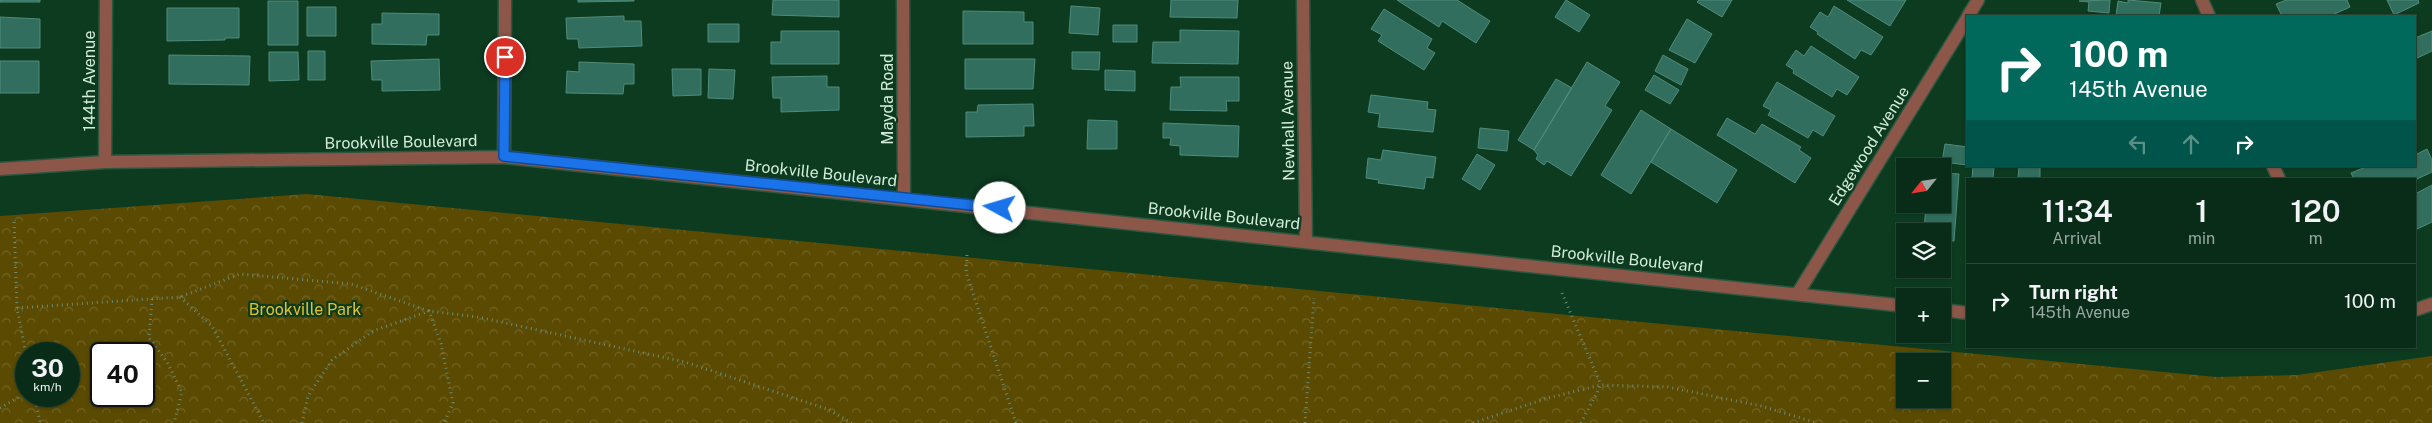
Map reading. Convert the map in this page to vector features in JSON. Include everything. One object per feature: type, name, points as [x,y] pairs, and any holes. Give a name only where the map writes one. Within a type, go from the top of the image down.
[{"type":"street","name":"144th Avenue","points":[[106,0],[106,162]]},
{"type":"street","points":[[504,0],[504,156]]},
{"type":"street","name":"Mayda Road","points":[[903,0],[904,198]]},
{"type":"street","name":"Newhall Avenue","points":[[1303,0],[1306,242]]},
{"type":"street","name":"Edgewood Avenue","points":[[1969,15],[1978,0]]},
{"type":"street","points":[[2202,0],[2209,15]]},
{"type":"street","name":"Edgewood Avenue","points":[[1798,293],[1966,19]]},
{"type":"street","name":"Brookville Boulevard","points":[[0,169],[106,162],[504,156],[1896,305]]},
{"type":"street","points":[[2416,310],[2432,304]]},
{"type":"street","points":[[1951,311],[1966,313]]},
{"type":"path","points":[[14,222],[17,308],[24,342]]},
{"type":"path","points":[[967,255],[966,272],[1016,423]]},
{"type":"path","points":[[1551,267],[1601,385]]},
{"type":"path","points":[[17,308],[180,297],[240,274],[351,284],[429,311],[478,317],[685,362],[827,409],[852,423]]},
{"type":"path","points":[[180,297],[212,326],[264,423]]},
{"type":"path","points":[[1305,423],[1314,298]]},
{"type":"path","points":[[152,299],[149,338],[167,362],[182,392],[174,423]]},
{"type":"path","points":[[302,423],[308,396],[332,360],[374,332],[429,311]]},
{"type":"path","points":[[429,311],[441,344],[452,403],[444,423]]},
{"type":"path","points":[[1581,423],[1601,385]]},
{"type":"path","points":[[1473,423],[1548,398],[1601,385],[1668,387],[1761,406],[1817,423]]},
{"type":"path","points":[[0,408],[15,399]]},
{"type":"path","points":[[37,407],[40,423]]},
{"type":"green space","name":"Brookville Park","points":[[307,194],[2216,377],[2297,375],[2432,356],[2432,423],[0,423],[0,216]]},
{"type":"building","points":[[0,0],[40,0],[40,2],[0,2]]},
{"type":"building","points":[[578,0],[634,0],[634,1],[578,2]]},
{"type":"building","points":[[773,0],[839,0],[839,17],[772,15]]},
{"type":"building","points":[[1171,0],[1238,0],[1237,18],[1170,17]]},
{"type":"building","points":[[1397,0],[1457,0],[1490,21],[1476,43],[1442,21],[1439,27]]},
{"type":"building","points":[[1566,0],[1590,15],[1579,32],[1555,17]]},
{"type":"building","points":[[1699,0],[1732,0],[1722,17],[1697,2]]},
{"type":"building","points":[[1847,0],[1906,0],[1890,26]]},
{"type":"building","points":[[2110,0],[2109,13],[2088,11],[2089,2],[2079,1]]},
{"type":"building","points":[[2128,0],[2161,3],[2159,15],[2116,15],[2118,1],[2128,3]]},
{"type":"building","points":[[2286,0],[2347,0],[2350,7],[2332,15],[2282,15],[2276,4]]},
{"type":"building","points":[[2387,0],[2418,0],[2419,3],[2394,15]]},
{"type":"building","points":[[268,1],[298,1],[298,45],[268,45]]},
{"type":"building","points":[[1071,6],[1100,8],[1098,35],[1069,33]]},
{"type":"building","points":[[1834,6],[1883,37],[1871,55],[1861,50],[1855,59],[1817,34],[1818,32],[1810,27],[1820,12],[1828,17]]},
{"type":"building","points":[[307,7],[336,7],[336,36],[307,36]]},
{"type":"building","points":[[167,8],[239,8],[239,38],[167,41]]},
{"type":"building","points":[[1384,9],[1432,39],[1427,48],[1435,53],[1424,70],[1378,41],[1382,35],[1371,29]]},
{"type":"building","points":[[963,11],[1024,12],[1024,22],[1033,22],[1033,44],[963,44]]},
{"type":"building","points":[[382,13],[439,14],[439,35],[427,35],[426,45],[372,44],[372,24],[382,24]]},
{"type":"building","points":[[624,16],[624,21],[641,21],[642,46],[579,48],[578,39],[567,39],[566,18]]},
{"type":"building","points":[[0,17],[40,19],[40,48],[0,48]]},
{"type":"building","points":[[1687,19],[1712,34],[1695,63],[1669,50]]},
{"type":"building","points":[[708,24],[739,24],[739,42],[708,42]]},
{"type":"building","points":[[1113,25],[1137,25],[1137,42],[1113,42]]},
{"type":"building","points":[[1180,30],[1239,31],[1238,64],[1152,63],[1153,42],[1180,42]]},
{"type":"building","points":[[781,31],[839,31],[839,64],[771,64],[771,42],[781,42]]},
{"type":"building","points":[[2432,31],[2432,51],[2416,59],[2416,38]]},
{"type":"building","points":[[1811,46],[1859,77],[1847,95],[1837,89],[1832,97],[1793,73],[1794,70],[1786,65],[1796,50],[1804,56]]},
{"type":"building","points":[[308,51],[325,51],[325,80],[308,80]]},
{"type":"building","points":[[269,52],[298,52],[299,80],[269,81]]},
{"type":"building","points":[[1072,52],[1100,52],[1099,70],[1072,69]]},
{"type":"building","points":[[169,55],[250,56],[249,85],[169,84]]},
{"type":"building","points":[[1663,55],[1688,69],[1681,85],[1655,71]]},
{"type":"building","points":[[439,59],[440,90],[382,91],[382,80],[372,80],[371,61]]},
{"type":"building","points":[[965,59],[1035,59],[1033,89],[965,89]]},
{"type":"building","points":[[0,61],[39,61],[39,93],[0,93]]},
{"type":"building","points":[[579,62],[634,64],[634,84],[624,84],[623,94],[566,93],[567,71],[579,72]]},
{"type":"building","points":[[1587,62],[1620,82],[1605,106],[1612,110],[1571,176],[1547,161],[1544,165],[1536,159],[1538,155],[1534,150]]},
{"type":"building","points":[[672,69],[701,69],[701,95],[673,96]]},
{"type":"building","points":[[709,69],[735,70],[733,99],[708,98]]},
{"type":"building","points":[[1105,70],[1135,71],[1135,91],[1105,90]]},
{"type":"building","points":[[1654,75],[1679,90],[1670,104],[1645,90]]},
{"type":"building","points":[[827,76],[827,87],[839,87],[839,110],[781,112],[781,98],[773,98],[772,77]]},
{"type":"building","points":[[1180,77],[1239,77],[1239,101],[1226,101],[1227,111],[1170,110],[1171,87],[1181,87]]},
{"type":"building","points":[[1556,79],[1572,88],[1534,150],[1518,140]]},
{"type":"building","points":[[1777,82],[1835,116],[1823,136],[1813,130],[1808,138],[1768,115],[1771,110],[1763,106]]},
{"type":"building","points":[[1371,95],[1428,102],[1427,109],[1436,110],[1433,132],[1378,127],[1380,114],[1368,112]]},
{"type":"building","points":[[1033,104],[1034,126],[1024,126],[1024,136],[966,137],[966,112],[977,112],[978,105]]},
{"type":"building","points":[[1641,110],[1671,129],[1631,194],[1601,175]]},
{"type":"building","points":[[1727,118],[1755,134],[1762,124],[1801,147],[1799,150],[1811,158],[1795,183],[1717,135]]},
{"type":"building","points":[[1088,120],[1117,121],[1117,149],[1087,149]]},
{"type":"building","points":[[1163,123],[1239,126],[1238,157],[1180,155],[1180,146],[1170,145],[1171,138],[1163,138]]},
{"type":"building","points":[[1480,128],[1509,131],[1507,151],[1478,148]]},
{"type":"building","points":[[1671,129],[1737,170],[1717,203],[1651,162]]},
{"type":"building","points":[[1945,144],[1966,147],[1966,165],[1951,163],[1951,158],[1943,158]]},
{"type":"building","points":[[2427,149],[2432,160],[2432,172],[2416,180],[2416,178],[2354,178],[2351,173],[2366,167],[2416,167],[2416,154]]},
{"type":"building","points":[[1383,150],[1436,157],[1433,178],[1426,177],[1424,189],[1378,183],[1379,180],[1366,178],[1368,158],[1381,160]]},
{"type":"building","points":[[1477,154],[1495,165],[1480,190],[1462,179]]},
{"type":"building","points":[[1973,167],[1994,167],[1993,178],[1972,178]]},
{"type":"building","points":[[2019,167],[2040,167],[2040,178],[2018,178]]},
{"type":"building","points":[[1951,174],[1959,174],[1954,241],[1951,241],[1951,223],[1925,223],[1925,213],[1951,213]]},
{"type":"building","points":[[2432,185],[2432,222],[2416,230],[2416,193]]},
{"type":"route","points":[[505,57],[504,156],[1000,208]]}]
